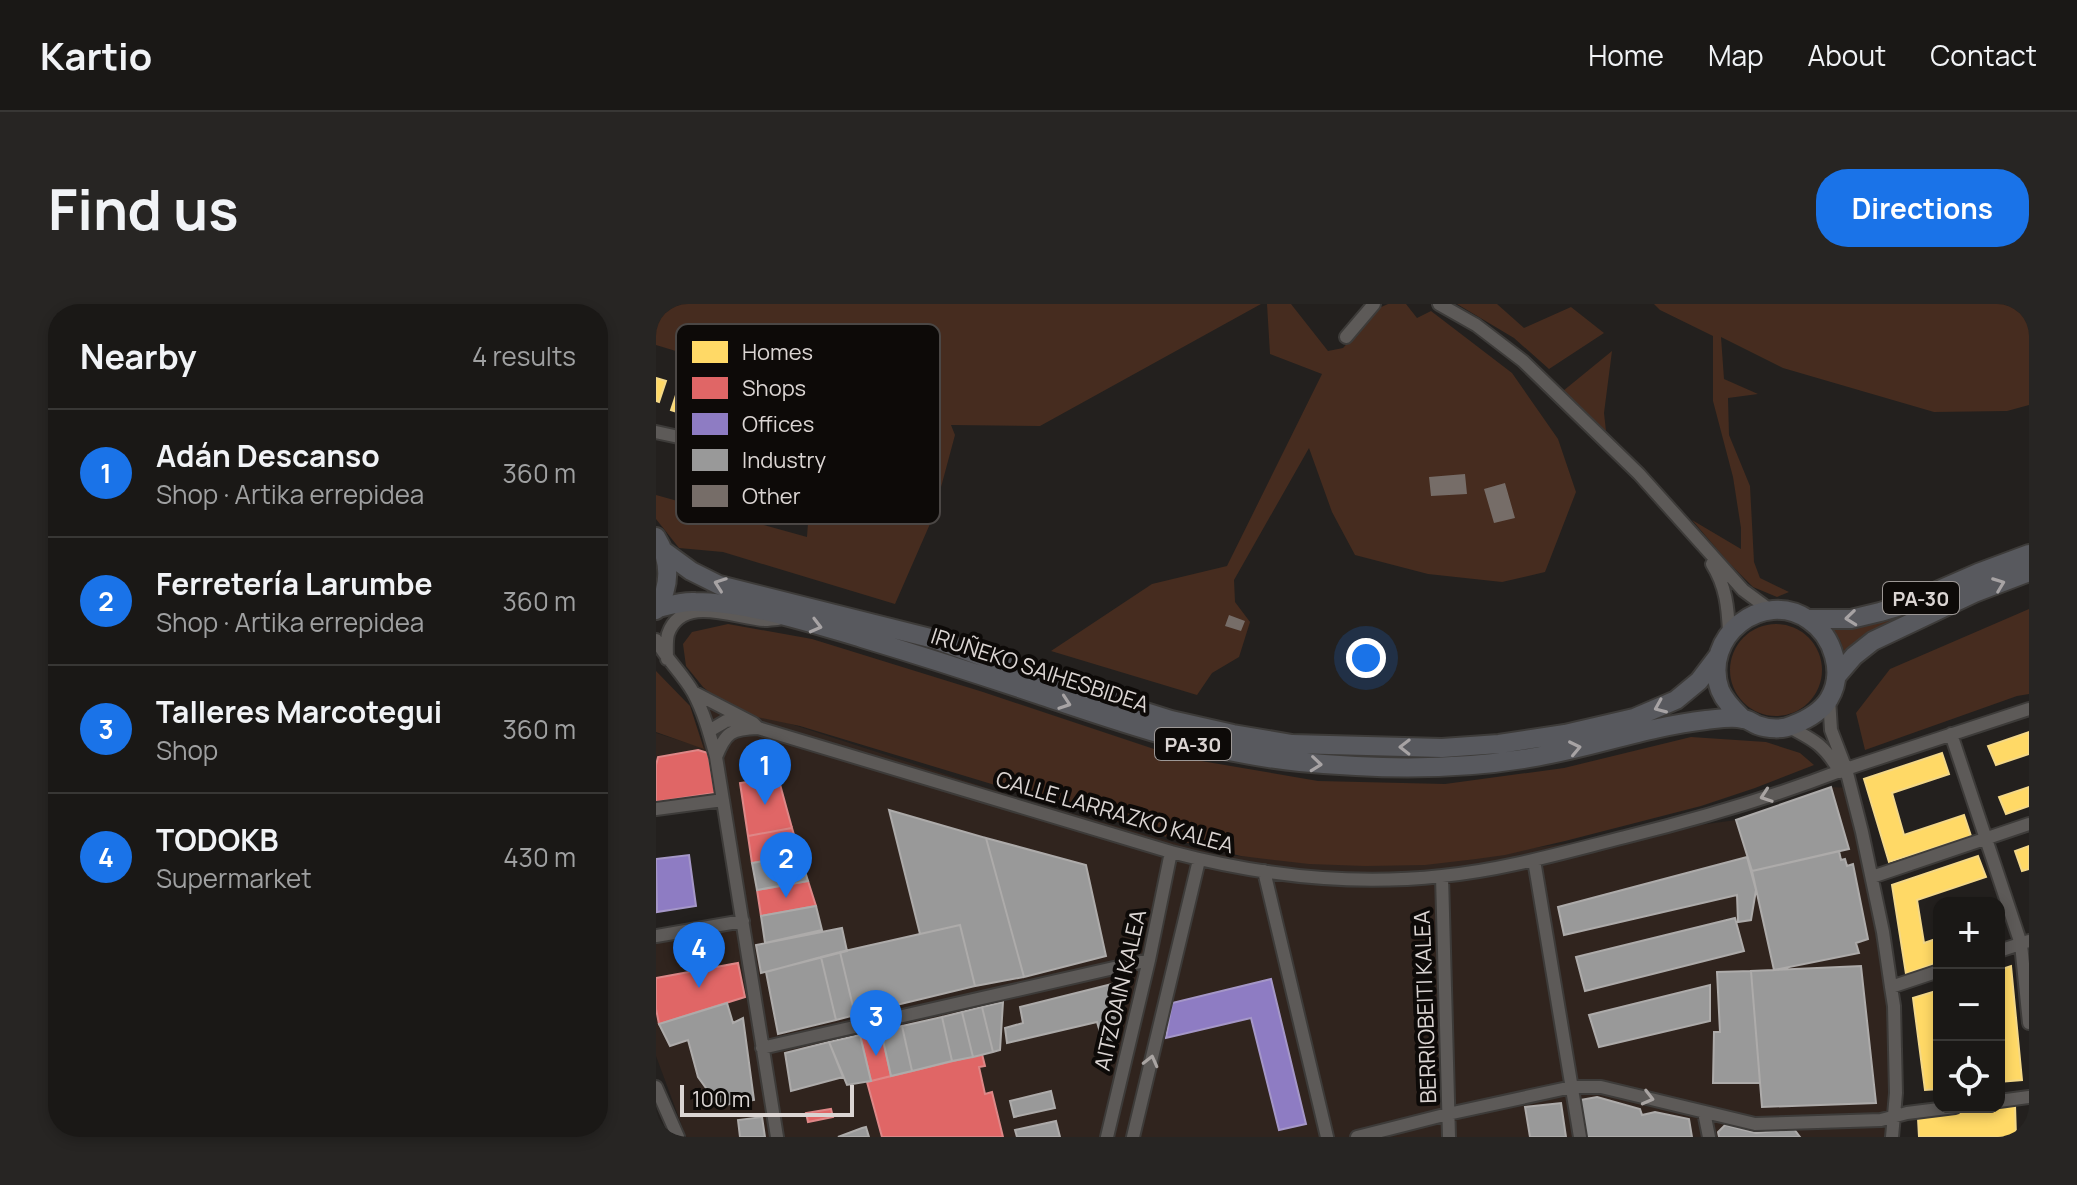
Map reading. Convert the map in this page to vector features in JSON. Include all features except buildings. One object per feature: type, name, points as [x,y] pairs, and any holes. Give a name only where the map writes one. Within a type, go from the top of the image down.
[{"type":"highway","name":"PA-30","points":[[657,609],[666,589],[668,570],[661,545]]},
{"type":"highway","name":"IRUÑEKO SAIHESBIDEA","points":[[661,545],[691,571],[719,585],[934,639],[1063,686],[1171,720],[1292,744],[1442,748],[1499,744],[1565,734],[1634,718],[1676,700],[1699,681],[1718,656]]},
{"type":"highway","name":"PA-30","points":[[1770,610],[1796,613],[1808,619],[1851,619],[1907,604],[2029,554]]},
{"type":"highway","name":"PA-30","points":[[1829,698],[1836,677],[1854,656],[1873,641],[1974,593],[2029,572]]},
{"type":"highway","name":"IRUÑEKO SAIHESBIDEA","points":[[657,609],[691,601],[737,605],[943,662],[1146,731],[1199,745],[1259,758],[1355,768],[1442,768],[1523,759],[1682,723],[1743,719]]},
{"type":"highway","points":[[1729,633],[1747,617],[1770,610]]},
{"type":"highway","points":[[1808,619],[1821,629],[1830,643],[1836,677]]},
{"type":"highway","name":"PA-30","points":[[1718,656],[1729,633]]},
{"type":"highway","points":[[1718,656],[1717,674],[1721,691],[1730,707],[1743,719]]},
{"type":"highway","points":[[1789,727],[1820,709],[1829,698]]},
{"type":"highway","name":"PA-30","points":[[1743,719],[1761,727],[1789,727]]},
{"type":"street","points":[[1346,337],[1374,304]]},
{"type":"street","points":[[1439,304],[1476,325],[1523,361],[1639,474],[1743,590],[1770,610]]},
{"type":"street","points":[[656,432],[676,436]]},
{"type":"street","points":[[1694,534],[1720,576],[1726,596],[1729,633]]},
{"type":"street","points":[[662,660],[668,633],[683,616],[706,611],[764,620],[785,618]]},
{"type":"street","points":[[656,640],[662,660],[703,714]]},
{"type":"street","points":[[662,660],[693,692],[716,757],[777,1137]]},
{"type":"street","name":"CALLE LARRAZKO KALEA","points":[[693,692],[758,728],[1199,860],[1228,867],[1353,879],[1442,876],[1583,848],[1706,817],[2029,709]]},
{"type":"street","points":[[1829,698],[1831,730],[1850,788],[1872,877],[1894,1006],[1896,1081],[1892,1137]]},
{"type":"street","points":[[709,731],[726,721],[743,719]]},
{"type":"street","points":[[1789,727],[1814,740],[1843,770]]},
{"type":"street","points":[[716,757],[724,738],[735,731],[758,728]]},
{"type":"street","points":[[1951,734],[2025,942],[2029,1023]]},
{"type":"street","points":[[656,809],[723,800]]},
{"type":"street","points":[[1872,877],[2029,824]]},
{"type":"street","name":"AITZOAIN KALEA","points":[[1107,1137],[1171,852]]},
{"type":"street","points":[[1133,1137],[1199,860]]},
{"type":"street","points":[[1534,860],[1580,1137]]},
{"type":"street","points":[[1264,871],[1327,1137]]},
{"type":"street","name":"BERRIOBEITI KALEA","points":[[1442,876],[1449,1137]]},
{"type":"street","points":[[656,936],[743,921]]},
{"type":"street","points":[[2005,949],[2025,942]]},
{"type":"street","points":[[762,1048],[1149,960]]},
{"type":"street","points":[[1891,987],[1933,973]]},
{"type":"street","points":[[656,1087],[678,1137]]},
{"type":"street","points":[[1357,1137],[1572,1087],[1601,1087],[1755,1124],[1881,1120],[1933,1110]]},
{"type":"street","points":[[2005,1100],[2029,1097]]},
{"type":"street","points":[[1704,1112],[1709,1137]]},
{"type":"shaded area","points":[[656,304],[1261,304],[1040,426],[951,425],[955,435],[940,491],[940,324],[676,324],[676,351],[656,345]]},
{"type":"shaded area","points":[[1267,304],[1291,304],[1328,351],[1343,348],[1379,308],[1388,304],[1406,304],[1417,318],[1431,311],[1512,373],[1558,439],[1576,492],[1545,572],[1502,582],[1428,574],[1355,555],[1332,512],[1309,448],[1234,580],[1235,602],[1250,622],[1239,657],[1212,673],[1197,695],[1051,651],[1152,584],[1227,566],[1322,374],[1270,354]]},
{"type":"shaded area","points":[[1457,304],[1497,304],[1524,328],[1571,307],[1604,333],[1549,369],[1514,338]]},
{"type":"shaded area","points":[[1654,304],[2029,304],[2029,405],[2007,411],[1934,412],[1783,368],[1721,337],[1724,379],[1758,394],[1728,398],[1729,435],[1750,486],[1754,562],[1760,578],[1789,592],[1777,597],[1753,587],[1692,520],[1741,549],[1733,477],[1713,401],[1713,336],[1660,310]]},
{"type":"shaded area","points":[[1612,351],[1604,413],[1606,431],[1563,391]]},
{"type":"shaded area","points":[[656,495],[676,501],[676,524],[760,524],[807,537],[808,524],[930,524],[895,604],[723,552],[679,548],[656,519]]},
{"type":"shaded area","points":[[2029,609],[2029,694],[1865,750],[1856,713],[1890,669]]},
{"type":"shaded area","points":[[1900,617],[1845,654],[1831,628],[1875,624]]},
{"type":"shaded area","points":[[728,624],[812,639],[1178,757],[1318,781],[1445,784],[1564,768],[1691,737],[1766,742],[1800,753],[1814,765],[1701,806],[1505,855],[1425,865],[1365,866],[1309,864],[1241,856],[1180,841],[800,726],[752,716],[716,698],[686,666],[683,644],[692,632]]},
{"type":"shaded area","points":[[1776,624],[1794,627],[1809,637],[1819,652],[1822,670],[1819,688],[1809,703],[1794,713],[1776,716],[1758,713],[1743,703],[1733,688],[1730,670],[1733,652],[1743,637],[1758,627]]},
{"type":"shaded area","points":[[656,671],[690,706],[704,749],[656,732]]},
{"type":"shaded area","points":[[693,692],[1021,799],[1218,855],[1411,865],[1736,820],[1831,787],[1850,788],[1894,1006],[1892,1137],[686,1137],[656,1056],[656,941],[742,921],[723,800],[656,809],[656,733],[704,748]]},
{"type":"place","name":"Adán Descanso","points":[[765,805]]},
{"type":"place","name":"Ferretería Larumbe","points":[[786,898]]},
{"type":"place","name":"TODOKB","points":[[699,988]]},
{"type":"place","name":"Talleres Marcotegui","points":[[876,1056]]}]
